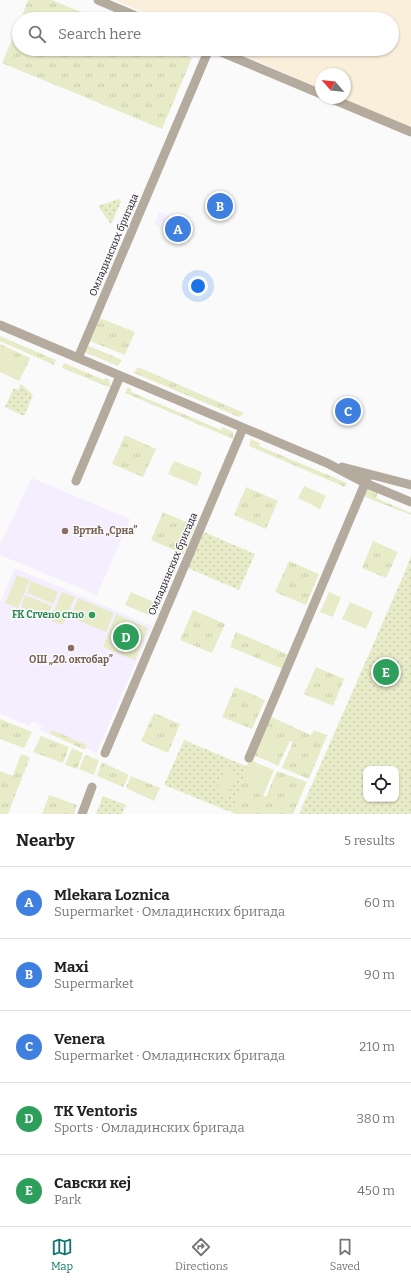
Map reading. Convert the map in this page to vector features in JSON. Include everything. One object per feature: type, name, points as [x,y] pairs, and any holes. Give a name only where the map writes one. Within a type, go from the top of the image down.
[{"type":"street","points":[[98,0],[126,12]]},
{"type":"street","name":"Омладинских бригада","points":[[78,358],[206,56]]},
{"type":"street","points":[[231,56],[315,91]]},
{"type":"street","points":[[344,104],[411,132]]},
{"type":"street","points":[[0,325],[327,463],[365,483],[411,502]]},
{"type":"street","points":[[76,480],[120,376]]},
{"type":"street","name":"Омладинских бригада","points":[[105,753],[243,428]]},
{"type":"street","points":[[327,463],[411,485]]},
{"type":"street","points":[[250,758],[370,474]]},
{"type":"street","points":[[82,814],[92,787]]},
{"type":"shaded area","points":[[115,0],[411,0],[411,129],[351,103],[351,68],[315,68],[315,86],[245,56],[399,56],[399,12],[143,12]]},
{"type":"shaded area","points":[[159,212],[179,220],[174,233],[154,225]]},
{"type":"shaded area","name":"Вртић „Срна”","points":[[32,478],[130,519],[97,595],[0,555],[0,544]]},
{"type":"shaded area","name":"ОШ „20. октобар”","points":[[15,568],[152,626],[96,753],[86,749],[87,745],[52,730],[50,734],[40,730],[42,726],[32,721],[29,726],[0,714],[0,603]]},
{"type":"green space","points":[[28,0],[52,0],[81,12],[24,12]]},
{"type":"green space","points":[[12,39],[12,56],[187,56],[192,58],[162,129],[2,63]]},
{"type":"green space","points":[[119,199],[121,202],[111,224],[98,206]]},
{"type":"green space","points":[[100,318],[135,332],[125,355],[90,341]]},
{"type":"green space","points":[[0,336],[56,360],[54,365],[0,341]]},
{"type":"green space","points":[[0,344],[30,358],[26,367],[0,355]]},
{"type":"green space","points":[[87,345],[122,360],[118,366],[85,352]]},
{"type":"green space","points":[[0,355],[26,367],[19,381],[0,372]]},
{"type":"green space","points":[[64,363],[104,380],[105,378],[109,380],[111,388],[62,368]]},
{"type":"green space","points":[[138,367],[244,413],[239,417],[134,373]]},
{"type":"green space","points":[[21,384],[33,395],[24,416],[5,407],[14,388],[18,390]]},
{"type":"green space","points":[[128,387],[131,389],[131,392],[221,430],[222,427],[233,432],[233,439],[125,393]]},
{"type":"green space","points":[[125,435],[156,449],[143,477],[112,464]]},
{"type":"green space","points":[[251,439],[260,443],[259,446],[347,483],[345,487],[249,446]]},
{"type":"green space","points":[[174,461],[202,472],[197,486],[168,474]]},
{"type":"green space","points":[[304,486],[326,496],[320,509],[298,498]]},
{"type":"green space","points":[[246,487],[278,501],[266,529],[234,515]]},
{"type":"green space","points":[[370,489],[378,492],[376,498],[411,513],[411,515],[363,496],[365,490]]},
{"type":"green space","points":[[163,512],[195,526],[183,554],[151,540]]},
{"type":"green space","points":[[204,532],[255,554],[239,590],[188,568]]},
{"type":"green space","points":[[373,541],[398,552],[386,578],[362,568]]},
{"type":"green space","points":[[411,556],[411,814],[299,814],[404,574]]},
{"type":"green space","points":[[289,561],[319,574],[306,605],[275,592]]},
{"type":"green space","points":[[17,575],[30,580],[18,608],[5,603]]},
{"type":"green space","points":[[31,581],[58,592],[53,604],[27,593]]},
{"type":"green space","points":[[62,592],[75,597],[63,625],[50,620]]},
{"type":"green space","points":[[131,592],[154,602],[149,615],[125,605]]},
{"type":"green space","points":[[329,592],[341,597],[333,617],[320,612]]},
{"type":"green space","points":[[25,595],[52,606],[47,618],[21,607]]},
{"type":"green space","name":"FK Crveno crno","points":[[78,598],[114,613],[106,632],[70,617]]},
{"type":"green space","points":[[350,602],[373,612],[366,629],[342,619]]},
{"type":"green space","points":[[193,610],[225,624],[212,653],[180,640]]},
{"type":"green space","points":[[116,614],[148,628],[135,660],[103,647]]},
{"type":"green space","points":[[236,632],[289,655],[283,669],[230,647]]},
{"type":"green space","points":[[316,667],[344,679],[333,706],[304,694]]},
{"type":"green space","points":[[235,687],[265,700],[252,729],[222,717]]},
{"type":"green space","points":[[154,713],[180,724],[168,753],[141,741]]},
{"type":"green space","points":[[269,716],[311,735],[314,730],[327,735],[309,779],[282,768],[293,742],[290,741],[278,766],[268,761],[276,741],[267,737],[258,757],[252,755]]},
{"type":"green space","points":[[0,719],[32,732],[24,748],[0,739]]},
{"type":"green space","points":[[52,730],[87,745],[85,750],[50,734]]},
{"type":"green space","points":[[41,736],[69,747],[63,763],[33,752]]},
{"type":"green space","points":[[267,737],[277,741],[268,761],[258,757]]},
{"type":"green space","points":[[184,740],[248,767],[231,812],[164,785]]},
{"type":"green space","points":[[72,748],[83,753],[77,769],[65,765]]},
{"type":"green space","points":[[21,754],[30,757],[8,814],[0,814],[0,771],[13,776]]},
{"type":"green space","points":[[85,755],[99,760],[94,775],[79,769]]},
{"type":"green space","points":[[250,759],[259,764],[248,789],[266,797],[277,771],[307,782],[293,814],[236,814],[231,812]]},
{"type":"green space","points":[[102,762],[129,775],[123,787],[97,776]]},
{"type":"green space","points":[[259,764],[274,770],[263,796],[248,789]]},
{"type":"green space","points":[[225,769],[237,774],[227,796],[216,791]]},
{"type":"green space","points":[[131,776],[160,788],[154,801],[126,788]]},
{"type":"green space","points":[[49,795],[77,805],[74,814],[42,814]]},
{"type":"green space","points":[[103,796],[126,805],[122,814],[96,814]]},
{"type":"place","name":"Maxi","points":[[220,206]]},
{"type":"place","name":"Mlekara Loznica","points":[[178,229]]},
{"type":"place","name":"Venera","points":[[348,411]]},
{"type":"place","name":"Вртић „Срна”","points":[[65,531]]},
{"type":"place","name":"FK Crveno crno","points":[[92,615]]},
{"type":"place","name":"TK Ventoris","points":[[126,637]]},
{"type":"place","name":"ОШ „20. октобар”","points":[[71,648]]},
{"type":"place","name":"Савски кеј","points":[[386,672]]}]
